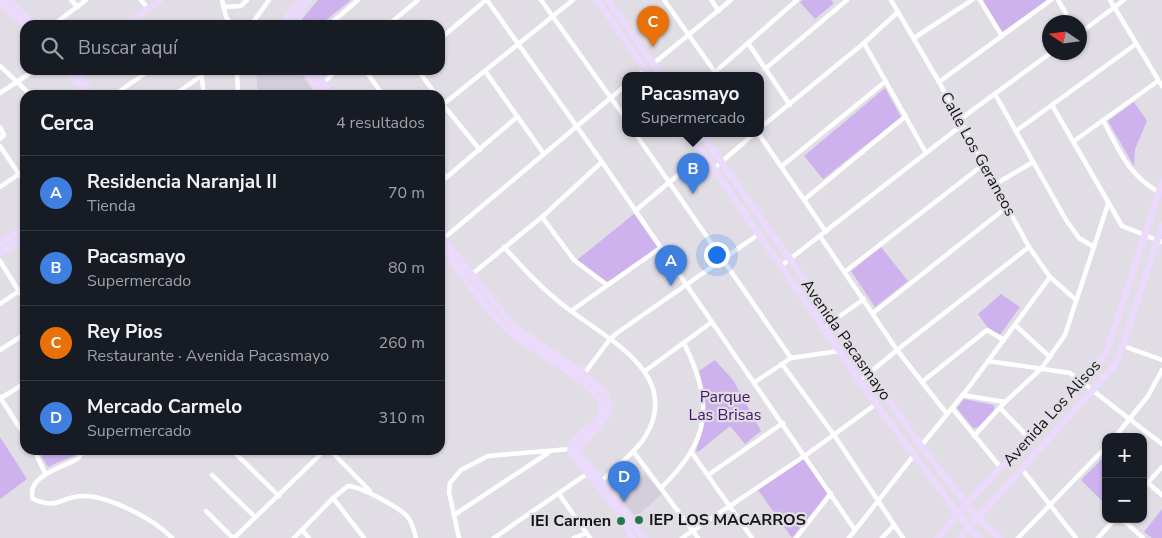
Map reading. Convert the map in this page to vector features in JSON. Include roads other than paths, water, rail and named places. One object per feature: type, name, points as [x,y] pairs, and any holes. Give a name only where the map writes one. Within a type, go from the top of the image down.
[{"type":"street","points":[[8,0],[28,20]]},
{"type":"street","points":[[71,0],[78,7]]},
{"type":"street","points":[[60,20],[86,0]]},
{"type":"street","points":[[141,0],[148,8]]},
{"type":"street","points":[[132,20],[160,0]]},
{"type":"street","points":[[222,0],[228,20]]},
{"type":"street","points":[[223,7],[241,6],[247,0]]},
{"type":"street","points":[[254,20],[268,0]]},
{"type":"street","points":[[285,20],[298,0]]},
{"type":"street","points":[[295,20],[308,0]]},
{"type":"street","points":[[335,20],[358,0]]},
{"type":"street","points":[[445,35],[486,0],[577,125],[686,286],[806,455],[855,530]]},
{"type":"street","points":[[541,0],[622,114]]},
{"type":"street","points":[[445,101],[519,45],[573,0]]},
{"type":"street","points":[[597,0],[646,72]]},
{"type":"street","points":[[608,0],[659,72]]},
{"type":"street","points":[[664,0],[715,72]]},
{"type":"street","points":[[711,0],[718,11]]},
{"type":"street","points":[[653,64],[731,0]]},
{"type":"street","points":[[788,0],[792,5]]},
{"type":"street","points":[[718,72],[797,0]]},
{"type":"street","points":[[765,69],[847,0]]},
{"type":"street","name":"Calle Los Geraneos","points":[[891,0],[939,82],[1029,247],[1050,277],[1076,300]]},
{"type":"street","points":[[914,38],[972,0]]},
{"type":"street","points":[[980,0],[1002,36]]},
{"type":"street","points":[[939,82],[1051,0]]},
{"type":"street","points":[[1058,0],[1067,15]]},
{"type":"street","points":[[1110,0],[1162,86]]},
{"type":"street","points":[[1087,28],[1124,0]]},
{"type":"street","points":[[0,1],[20,21]]},
{"type":"street","points":[[394,20],[417,1]]},
{"type":"street","points":[[764,125],[864,43],[898,12]]},
{"type":"street","points":[[748,43],[790,105]]},
{"type":"street","points":[[864,43],[926,153]]},
{"type":"street","points":[[1016,131],[1136,44]]},
{"type":"street","points":[[781,266],[926,153],[995,94],[1042,59]]},
{"type":"street","points":[[0,66],[26,90]]},
{"type":"street","points":[[485,71],[544,154]]},
{"type":"street","points":[[0,93],[28,75]]},
{"type":"street","points":[[72,75],[79,90]]},
{"type":"street","points":[[80,75],[88,90]]},
{"type":"street","points":[[123,90],[143,75]]},
{"type":"street","points":[[236,75],[238,90]]},
{"type":"street","points":[[311,75],[326,90]]},
{"type":"street","points":[[316,75],[322,90]]},
{"type":"street","points":[[320,85],[331,75]]},
{"type":"street","points":[[369,75],[379,90]]},
{"type":"street","points":[[422,75],[432,90]]},
{"type":"street","points":[[181,90],[201,76],[203,90]]},
{"type":"street","points":[[782,166],[886,81]]},
{"type":"street","points":[[1074,141],[1158,81]]},
{"type":"street","points":[[445,237],[622,88]]},
{"type":"street","points":[[995,94],[1066,220],[1079,238],[1094,247]]},
{"type":"street","points":[[1052,105],[1122,226],[1159,241]]},
{"type":"street","points":[[445,109],[480,150]]},
{"type":"street","points":[[805,199],[906,116]]},
{"type":"street","points":[[446,177],[518,117]]},
{"type":"street","points":[[1103,120],[1132,172],[1145,184],[1159,192]]},
{"type":"street","points":[[0,127],[4,135],[0,139]]},
{"type":"street","points":[[638,137],[791,358]]},
{"type":"street","name":"Avenida Pacasmayo","points":[[692,137],[876,404],[969,528],[980,538]]},
{"type":"street","name":"Avenida Pacasmayo","points":[[704,137],[868,374],[921,446],[978,519],[1000,538]]},
{"type":"street","points":[[714,169],[752,137]]},
{"type":"street","points":[[760,137],[805,199],[826,232]]},
{"type":"street","points":[[0,146],[19,174],[0,187]]},
{"type":"street","points":[[635,211],[704,154]]},
{"type":"street","points":[[470,277],[542,217],[602,162]]},
{"type":"street","points":[[994,185],[1033,162]]},
{"type":"street","points":[[846,272],[983,165]]},
{"type":"street","name":"Avenida Los Alisos","points":[[938,538],[966,504],[1083,383],[1106,353],[1162,183]]},
{"type":"street","points":[[974,436],[1005,402],[1041,370],[1065,335],[1108,204]]},
{"type":"street","points":[[874,313],[1007,207]]},
{"type":"street","points":[[542,217],[574,260],[607,285]]},
{"type":"street","name":"Avenida Los Alisos","points":[[960,538],[1114,366],[1123,346],[1159,241],[1162,225]]},
{"type":"street","points":[[0,242],[20,229]]},
{"type":"street","points":[[582,377],[610,338],[759,234]]},
{"type":"street","points":[[820,236],[874,313],[896,350],[947,414]]},
{"type":"street","points":[[0,253],[20,240]]},
{"type":"street","points":[[445,245],[503,325],[601,388],[609,401],[609,410],[604,422],[577,450],[644,538]]},
{"type":"street","points":[[504,247],[537,285],[610,338],[645,371],[654,392],[654,415],[644,438],[602,481]]},
{"type":"street","points":[[860,381],[896,350],[1029,247]]},
{"type":"street","points":[[571,311],[660,248]]},
{"type":"street","points":[[0,261],[19,291],[0,304]]},
{"type":"street","points":[[921,446],[988,361],[1050,277]]},
{"type":"street","points":[[823,328],[864,299]]},
{"type":"street","points":[[645,371],[712,322]]},
{"type":"street","points":[[1015,325],[1050,358]]},
{"type":"street","points":[[922,382],[987,330],[1004,340]]},
{"type":"street","points":[[0,350],[20,337]]},
{"type":"street","points":[[662,488],[679,471],[692,453],[703,422],[702,389],[694,364],[684,343]]},
{"type":"street","points":[[1123,346],[1162,360]]},
{"type":"street","points":[[755,382],[791,358],[839,351]]},
{"type":"street","points":[[988,361],[1041,370],[1070,372],[1162,444]]},
{"type":"street","points":[[782,364],[834,435],[903,538]]},
{"type":"street","points":[[1118,433],[1161,379],[1162,370]]},
{"type":"street","points":[[570,449],[572,443],[599,418],[602,409],[598,398],[582,377]]},
{"type":"street","points":[[20,386],[0,398],[20,424]]},
{"type":"street","points":[[962,395],[1005,402]]},
{"type":"street","points":[[682,538],[806,455],[876,404]]},
{"type":"street","points":[[952,408],[1001,468]]},
{"type":"street","points":[[1000,408],[1030,439]]},
{"type":"street","points":[[708,476],[783,423]]},
{"type":"street","points":[[459,538],[450,503],[450,483],[462,470],[488,456],[570,449]]},
{"type":"street","points":[[570,449],[626,524],[632,538]]},
{"type":"street","points":[[633,451],[698,538]]},
{"type":"street","points":[[1018,538],[1102,451]]},
{"type":"street","points":[[454,515],[549,452]]},
{"type":"street","points":[[692,453],[752,538]]},
{"type":"street","points":[[36,455],[45,473]]},
{"type":"street","points":[[81,455],[78,459],[45,473],[33,489],[33,499],[46,505],[81,496],[110,503],[138,512],[172,538]]},
{"type":"street","points":[[237,455],[279,496]]},
{"type":"street","points":[[206,511],[234,538],[320,455]]},
{"type":"street","points":[[335,455],[372,494]]},
{"type":"street","points":[[849,538],[914,455]]},
{"type":"street","points":[[1162,467],[1148,483],[1162,495]]},
{"type":"street","points":[[1021,468],[1076,538]]},
{"type":"street","points":[[494,538],[588,473]]},
{"type":"street","points":[[212,475],[256,517]]},
{"type":"street","points":[[294,538],[332,498],[348,486],[372,494],[409,517],[416,538]]},
{"type":"street","points":[[796,538],[831,493]]},
{"type":"street","points":[[559,494],[590,538]]},
{"type":"street","points":[[332,498],[364,538]]},
{"type":"street","points":[[1098,538],[1111,523]]},
{"type":"street","points":[[1126,523],[1143,538]]},
{"type":"street","points":[[882,538],[894,525]]},
{"type":"street","points":[[302,530],[309,538]]},
{"type":"street","points":[[574,538],[586,533]]},
{"type":"place","name":"Rey Pios","points":[[653,47]]},
{"type":"place","name":"Pacasmayo","points":[[693,194]]},
{"type":"place","name":"Residencia Naranjal II","points":[[671,286]]},
{"type":"place","name":"Mercado Carmelo","points":[[624,502]]},
{"type":"place","name":"IEP LOS MACARROS","points":[[639,520]]},
{"type":"place","name":"IEI Carmen","points":[[621,521]]},
{"type":"park label","name":"Parque Las Brisas","points":[[725,406]]}]
